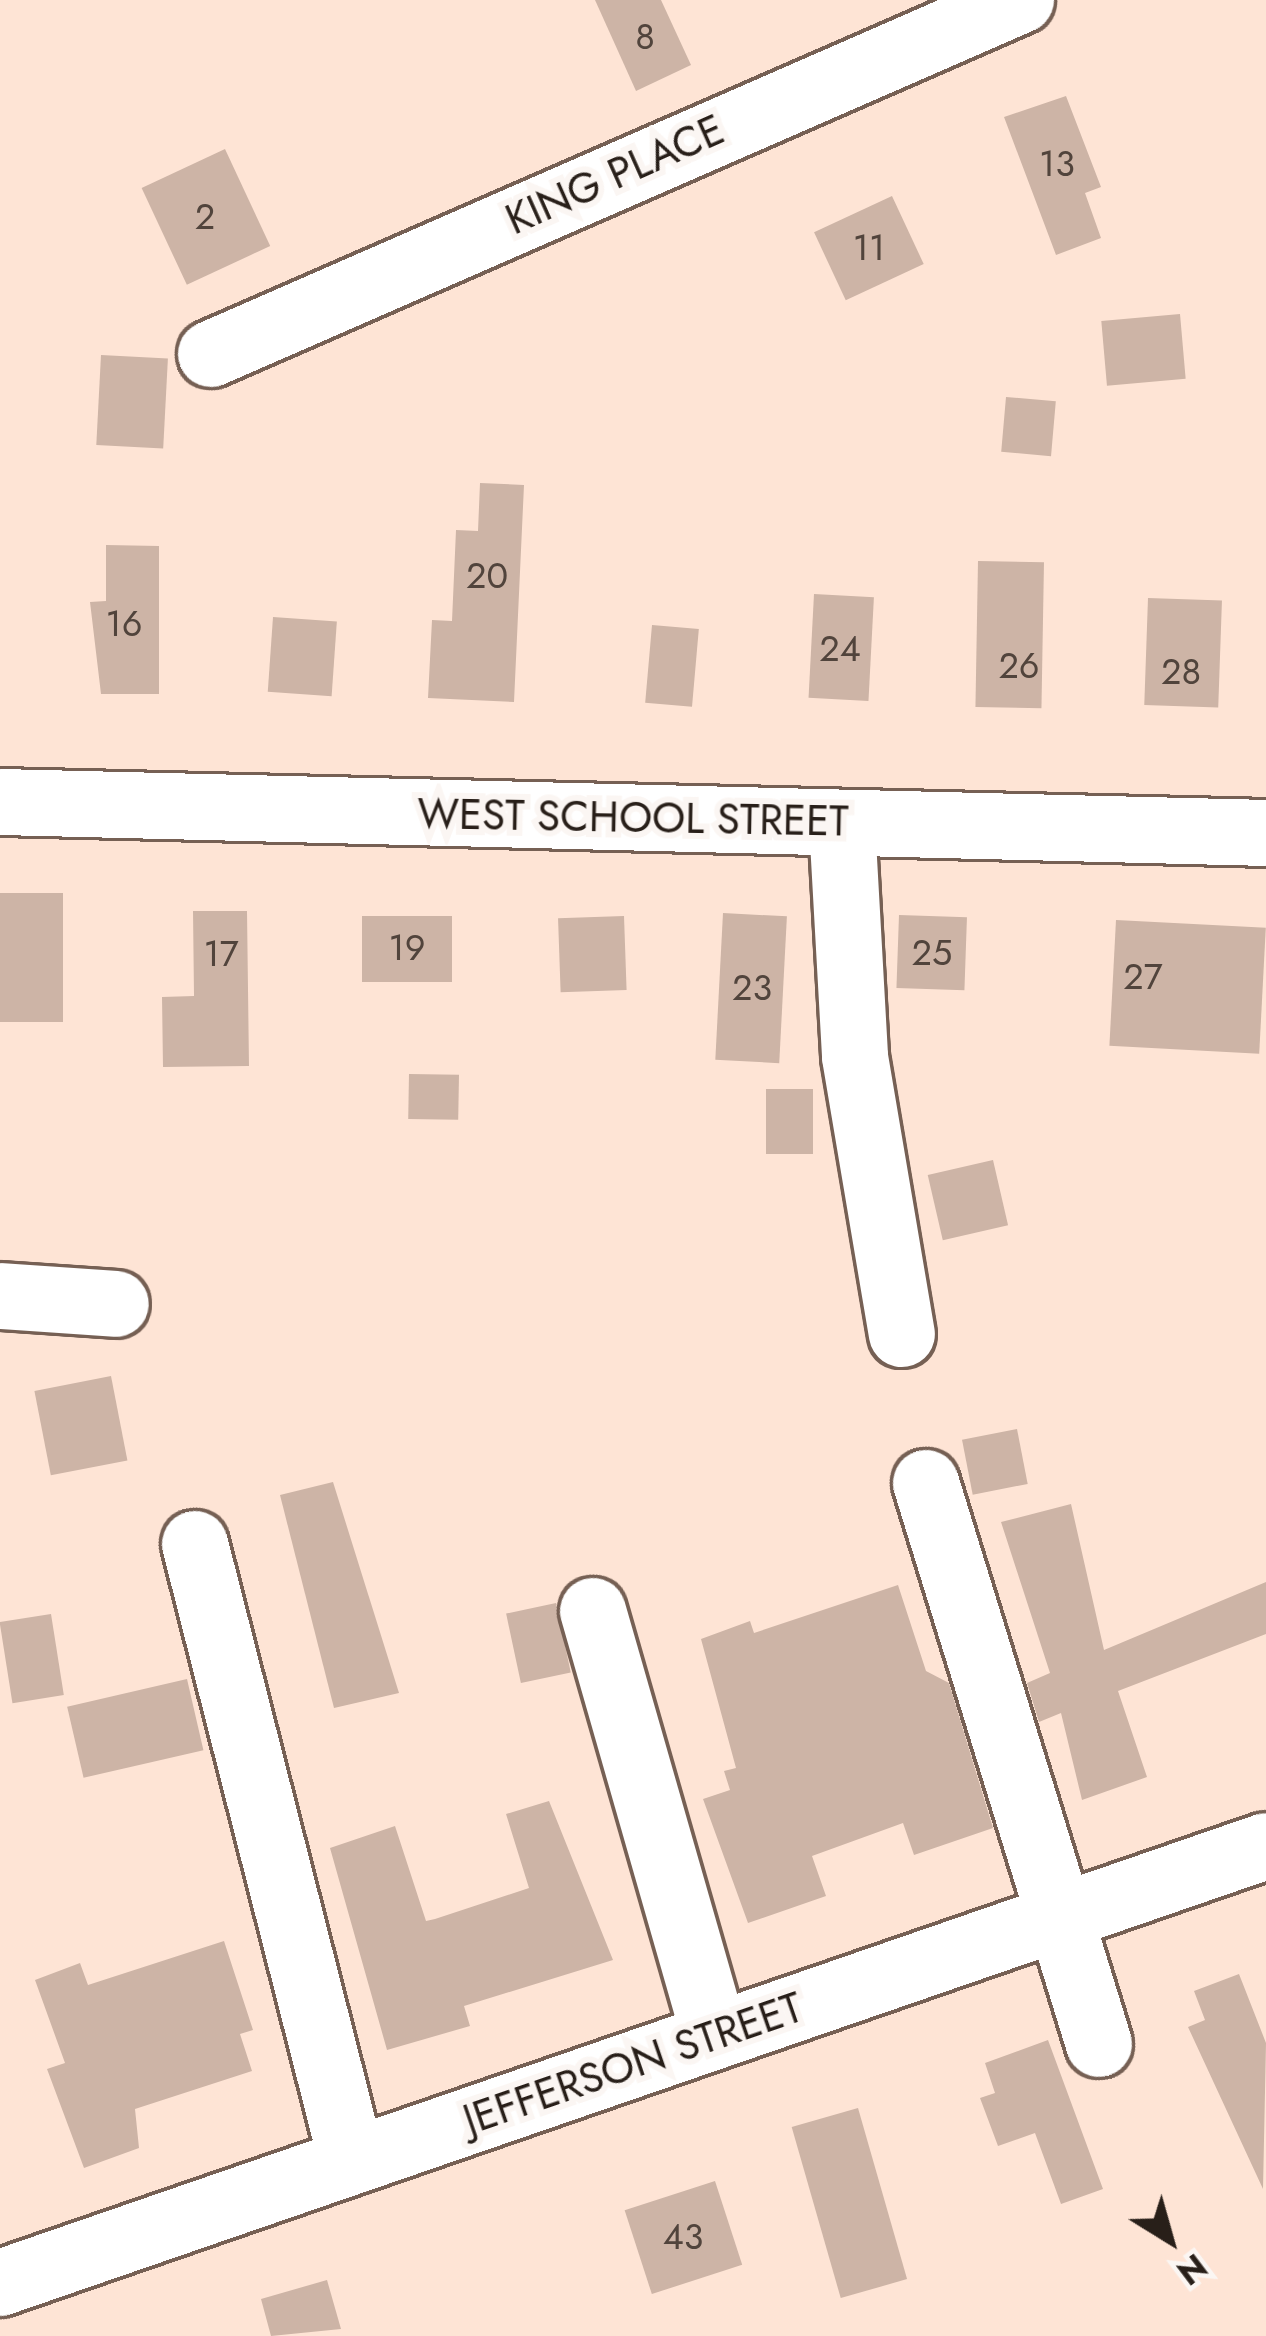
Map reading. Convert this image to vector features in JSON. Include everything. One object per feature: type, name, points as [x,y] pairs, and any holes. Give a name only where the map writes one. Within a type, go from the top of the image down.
[{"type":"street","name":"KING PLACE","points":[[211,354],[1008,1],[1021,0]]},
{"type":"street","name":"WEST SCHOOL STREET","points":[[0,802],[1266,832]]},
{"type":"street","points":[[842,823],[855,1057],[902,1334]]},
{"type":"street","points":[[0,1296],[116,1304]]},
{"type":"street","points":[[926,1483],[1099,2044]]},
{"type":"street","points":[[194,1544],[352,2162]]},
{"type":"street","points":[[593,1611],[715,2036]]},
{"type":"street","name":"JEFFERSON STREET","points":[[0,2283],[1266,1846]]},
{"type":"building","points":[[595,0],[661,0],[691,65],[636,91]]},
{"type":"building","points":[[1066,96],[1101,187],[1085,193],[1101,238],[1056,255],[1004,117]]},
{"type":"building","points":[[225,149],[270,246],[187,285],[142,188]]},
{"type":"building","points":[[892,196],[924,264],[846,300],[814,232]]},
{"type":"building","points":[[1180,314],[1186,379],[1107,386],[1101,321]]},
{"type":"building","points":[[101,355],[168,359],[163,448],[96,445]]},
{"type":"building","points":[[1006,397],[1056,401],[1051,456],[1001,452]]},
{"type":"building","points":[[480,483],[524,485],[514,702],[428,698],[432,620],[452,621],[456,530],[478,531]]},
{"type":"building","points":[[106,545],[159,546],[159,694],[101,694],[90,602],[106,601]]},
{"type":"building","points":[[978,561],[1044,562],[1041,708],[975,707]]},
{"type":"building","points":[[814,594],[874,597],[868,701],[809,698]]},
{"type":"building","points":[[1148,598],[1222,601],[1218,708],[1144,705]]},
{"type":"building","points":[[273,617],[337,621],[332,696],[268,692]]},
{"type":"building","points":[[652,625],[699,629],[692,707],[645,703]]},
{"type":"building","points":[[0,893],[63,893],[63,1022],[0,1022]]},
{"type":"building","points":[[193,911],[247,911],[249,1066],[163,1067],[162,997],[194,996]]},
{"type":"building","points":[[723,913],[787,916],[779,1063],[715,1060]]},
{"type":"building","points":[[899,915],[967,917],[964,990],[896,988]]},
{"type":"building","points":[[362,916],[452,916],[452,982],[362,982]]},
{"type":"building","points":[[624,916],[627,990],[561,992],[558,918]]},
{"type":"building","points":[[1116,920],[1266,928],[1259,1054],[1109,1046]]},
{"type":"building","points":[[409,1074],[459,1075],[458,1120],[408,1119]]},
{"type":"building","points":[[766,1089],[813,1089],[813,1154],[766,1154]]},
{"type":"building","points":[[993,1160],[1008,1225],[943,1240],[928,1175]]},
{"type":"building","points":[[111,1376],[127,1460],[51,1475],[34,1391]]},
{"type":"building","points":[[1017,1429],[1028,1484],[973,1495],[962,1440]]},
{"type":"building","points":[[333,1482],[399,1693],[334,1708],[280,1495]]},
{"type":"building","points":[[1071,1504],[1104,1650],[1266,1582],[1266,1634],[1118,1691],[1147,1777],[1082,1800],[1061,1713],[1039,1722],[1027,1683],[1050,1673],[1001,1522]]},
{"type":"building","points":[[898,1585],[926,1671],[949,1683],[993,1828],[914,1855],[903,1823],[812,1856],[826,1896],[748,1923],[703,1799],[730,1790],[724,1771],[736,1768],[701,1639],[750,1621],[754,1633]]},
{"type":"building","points":[[556,1603],[571,1672],[521,1683],[506,1614]]},
{"type":"building","points":[[51,1614],[64,1695],[12,1703],[0,1622]]},
{"type":"building","points":[[187,1679],[203,1750],[84,1778],[67,1707]]},
{"type":"building","points":[[549,1801],[613,1960],[464,2006],[470,2026],[387,2050],[330,1848],[395,1826],[426,1921],[529,1888],[506,1814]]},
{"type":"building","points":[[224,1941],[253,2030],[240,2034],[252,2071],[135,2109],[139,2148],[84,2168],[47,2069],[65,2063],[35,1980],[80,1963],[88,1985]]},
{"type":"building","points":[[1239,1974],[1266,2043],[1263,2189],[1188,2027],[1205,2020],[1194,1991]]},
{"type":"building","points":[[1048,2040],[1103,2189],[1061,2204],[1035,2133],[998,2146],[980,2098],[995,2093],[985,2063]]},
{"type":"building","points":[[858,2108],[907,2279],[841,2298],[792,2127]]},
{"type":"building","points":[[715,2181],[742,2265],[652,2294],[625,2210]]},
{"type":"building","points":[[327,2280],[341,2329],[271,2336],[261,2299]]}]
